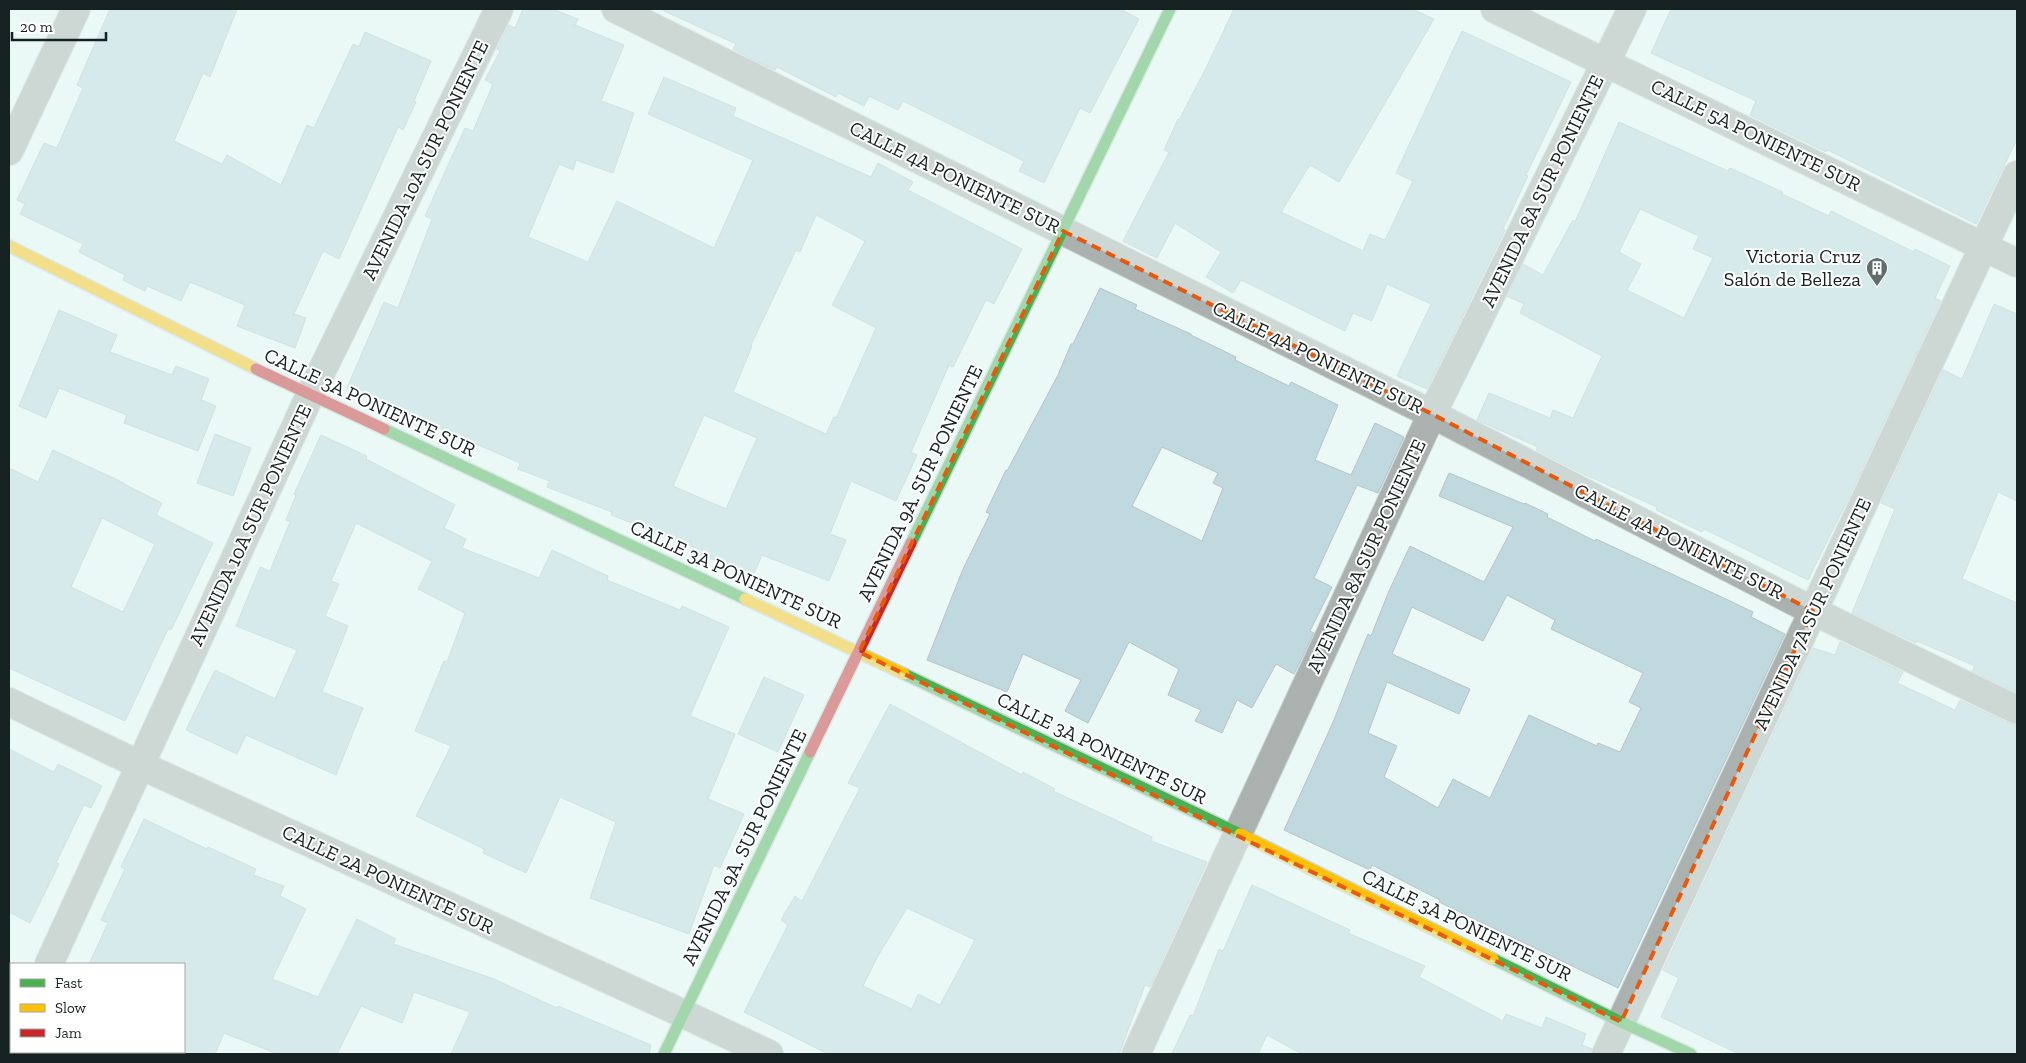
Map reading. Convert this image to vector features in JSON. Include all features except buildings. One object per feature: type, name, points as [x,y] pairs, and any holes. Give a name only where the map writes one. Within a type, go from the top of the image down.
[{"type":"street","points":[[9,151],[76,9]]},
{"type":"street","name":"AVENIDA 10A SUR PONIENTE","points":[[49,963],[310,395],[499,9]]},
{"type":"street","name":"CALLE 4A PONIENTE SUR","points":[[616,9],[1432,414],[1813,611],[2017,710]]},
{"type":"street","name":"AVENIDA 9A. SUR PONIENTE","points":[[664,1054],[1170,9]]},
{"type":"street","name":"CALLE 5A PONIENTE SUR","points":[[1495,9],[2017,263]]},
{"type":"street","name":"AVENIDA 8A SUR PONIENTE","points":[[1136,1054],[1432,414],[1632,9]]},
{"type":"street","name":"AVENIDA 7A SUR PONIENTE","points":[[1606,1054],[2017,175]]},
{"type":"street","name":"CALLE 3A PONIENTE SUR","points":[[9,246],[310,395],[859,652],[1238,833],[1621,1022],[1691,1054]]},
{"type":"street","name":"CALLE 2A PONIENTE SUR","points":[[9,702],[140,766],[769,1054]]},
{"type":"highlighted area","points":[[1063,231],[1432,414],[1813,611],[1621,1022],[859,652]]},
{"type":"traffic: fast","points":[[911,543],[1170,9]]},
{"type":"traffic: fast","points":[[384,429],[745,599]]},
{"type":"traffic: fast","points":[[904,674],[1240,834]]},
{"type":"traffic: fast","points":[[664,1054],[810,752]]},
{"type":"traffic: fast","points":[[1493,959],[1691,1054]]},
{"type":"traffic: slow","points":[[9,246],[256,369]]},
{"type":"traffic: slow","points":[[745,599],[904,674]]},
{"type":"traffic: slow","points":[[1240,834],[1493,959]]},
{"type":"traffic: jam","points":[[256,369],[384,429]]},
{"type":"traffic: jam","points":[[810,752],[911,543]]},
{"type":"place","name":"Victoria Cruz Salón de Belleza","points":[[1877,287]]}]
